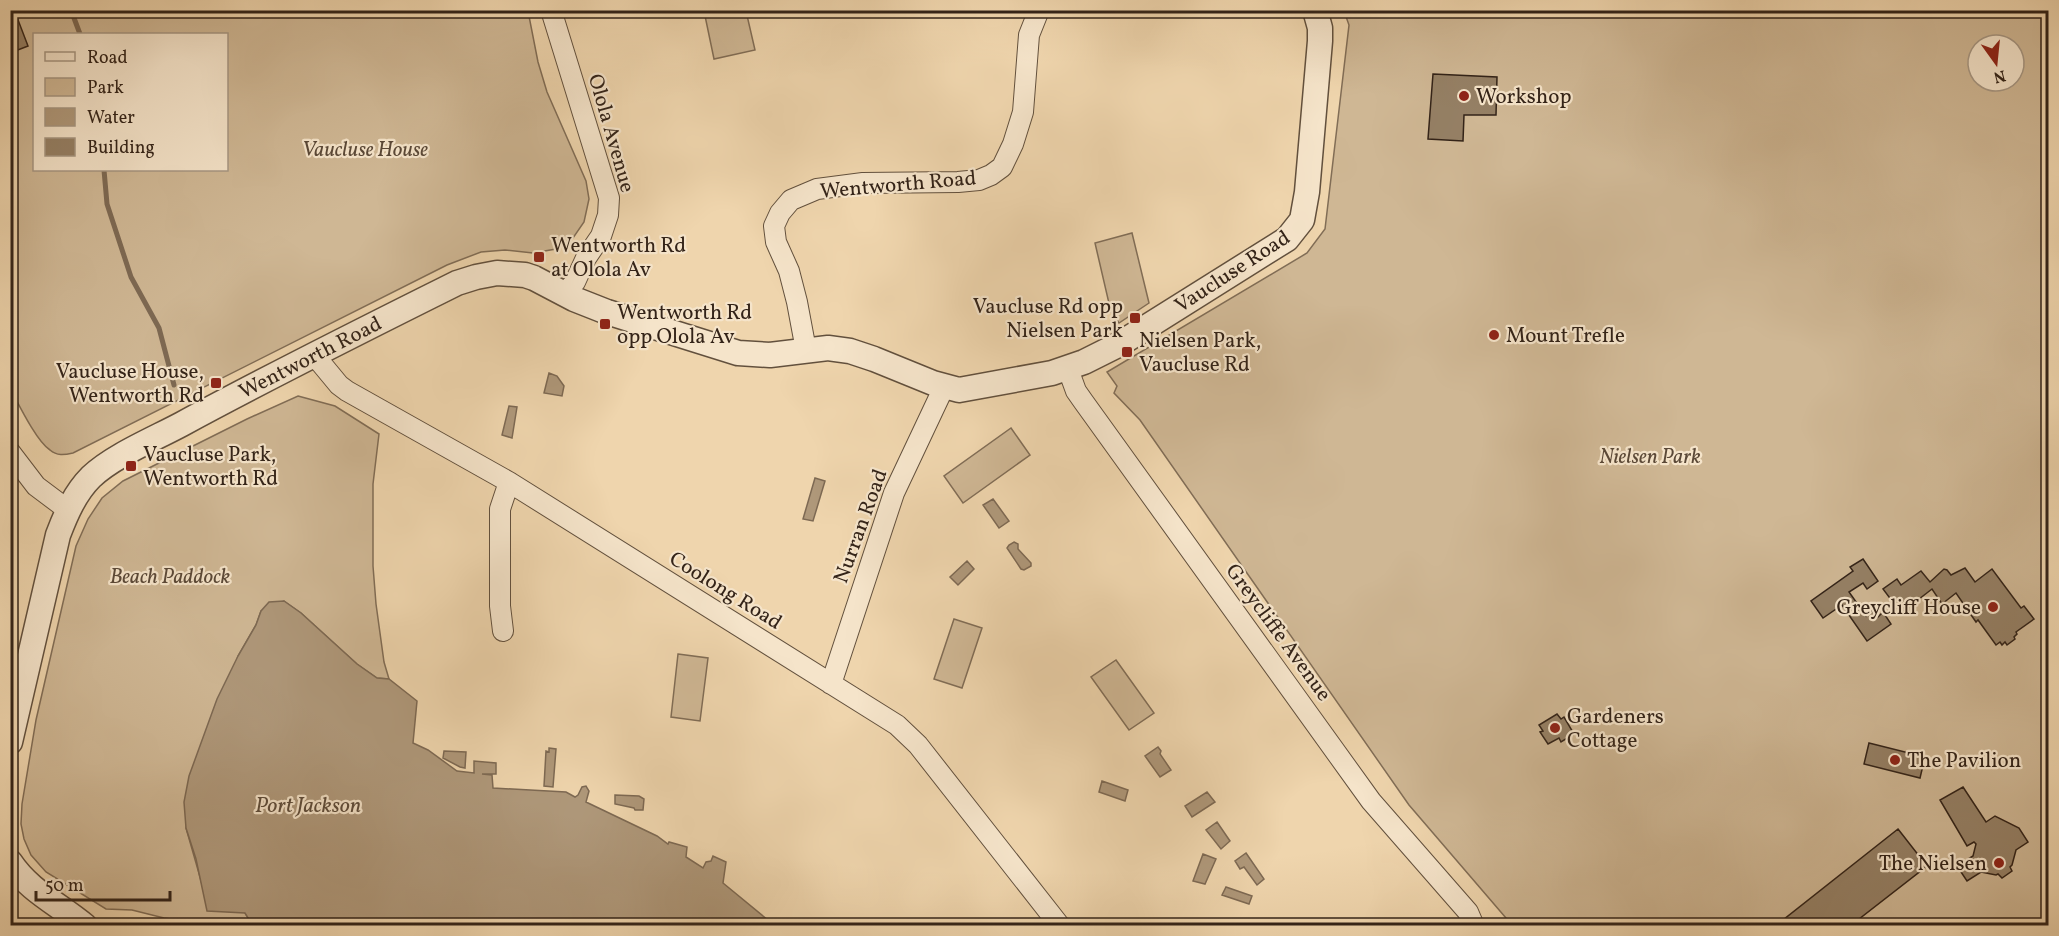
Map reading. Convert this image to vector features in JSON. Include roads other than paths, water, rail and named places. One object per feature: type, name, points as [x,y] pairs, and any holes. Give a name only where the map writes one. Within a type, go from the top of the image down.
[{"type":"street","name":"Olola Avenue","points":[[550,10],[609,198],[608,214],[602,236],[586,258],[575,282],[564,294]]},
{"type":"street","name":"Wentworth Road","points":[[806,350],[789,271],[776,242],[774,226],[780,213],[791,200],[817,189],[863,183],[979,180],[1002,167],[1013,144],[1023,112],[1029,35],[1039,10]]},
{"type":"street","name":"Vaucluse Road","points":[[1068,369],[1118,345],[1287,239],[1302,220],[1308,180],[1320,41],[1320,28],[1315,10]]},
{"type":"street","name":"Wentworth Road","points":[[10,742],[58,535],[68,510],[80,490],[103,468],[216,405],[457,283],[497,273],[525,275],[607,312],[738,353],[770,356],[828,348],[862,354],[944,387],[959,390],[1068,369]]},
{"type":"street","name":"Coolong Road","points":[[315,356],[339,385],[347,391],[509,482],[897,725],[909,735],[1060,926]]},
{"type":"street","name":"Greycliffe Avenue","points":[[1068,369],[1076,391],[1083,401],[1371,801],[1471,919],[1488,926]]},
{"type":"street","name":"Nurran Road","points":[[831,684],[894,493],[944,387]]},
{"type":"street","points":[[10,452],[36,486],[68,510]]},
{"type":"street","points":[[503,631],[500,606],[500,509],[509,482]]},
{"type":"street","points":[[10,862],[40,894],[85,926]]},
{"type":"water","points":[[549,373],[557,376],[564,386],[562,396],[544,393]]},
{"type":"water","points":[[509,406],[517,407],[512,438],[502,435]]},
{"type":"water","points":[[815,478],[825,481],[813,521],[803,519]]},
{"type":"water","points":[[993,499],[1009,521],[999,528],[983,505]]},
{"type":"water","points":[[1014,542],[1018,544],[1018,549],[1031,563],[1031,566],[1024,570],[1007,548]]},
{"type":"water","points":[[967,561],[974,569],[958,585],[950,577]]},
{"type":"water","name":"Port Jackson","points":[[284,601],[301,613],[357,664],[377,678],[389,679],[417,701],[413,743],[428,750],[457,771],[474,773],[474,761],[496,763],[496,774],[482,774],[492,775],[493,788],[566,792],[575,797],[582,787],[586,786],[589,791],[586,802],[657,836],[668,844],[669,842],[687,847],[686,857],[703,868],[713,856],[726,862],[723,883],[774,925],[253,926],[245,913],[207,911],[196,859],[186,828],[184,802],[189,776],[217,699],[261,611],[269,602]]},
{"type":"water","points":[[1158,747],[1171,770],[1160,777],[1145,756]]},
{"type":"water","points":[[549,748],[556,749],[553,787],[544,786],[546,751],[549,752]]},
{"type":"water","points":[[444,751],[466,752],[465,768],[443,758]]},
{"type":"water","points":[[1102,781],[1128,790],[1125,801],[1099,792]]},
{"type":"water","points":[[1207,792],[1215,802],[1192,817],[1185,806]]},
{"type":"water","points":[[615,795],[639,796],[644,799],[643,810],[615,804]]},
{"type":"water","points":[[1217,822],[1230,841],[1221,849],[1206,830]]},
{"type":"water","points":[[1246,853],[1264,879],[1257,885],[1244,867],[1240,869],[1235,861]]},
{"type":"water","points":[[1203,854],[1216,859],[1205,884],[1193,881]]},
{"type":"water","points":[[1226,887],[1252,896],[1249,904],[1222,895]]},
{"type":"waterway","points":[[71,10],[80,33]]},
{"type":"waterway","points":[[104,171],[107,204],[131,277],[159,328],[174,385]]},
{"type":"place","name":"Workshop","points":[[1464,96]]},
{"type":"place","name":"Wentworth Rd at Olola Av","points":[[539,257]]},
{"type":"place","name":"Vaucluse Rd opp Nielsen Park","points":[[1135,318]]},
{"type":"place","name":"Wentworth Rd opp Olola Av","points":[[605,324]]},
{"type":"place","name":"Mount Trefle","points":[[1494,335]]},
{"type":"place","name":"Nielsen Park, Vaucluse Rd","points":[[1127,352]]},
{"type":"place","name":"Vaucluse House, Wentworth Rd","points":[[216,383]]},
{"type":"place","name":"Vaucluse Park, Wentworth Rd","points":[[131,466]]},
{"type":"place","name":"Greycliff House","points":[[1993,607]]},
{"type":"place","name":"Gardeners Cottage","points":[[1555,728]]},
{"type":"place","name":"The Pavilion","points":[[1895,760]]},
{"type":"place","name":"The Nielsen","points":[[1999,863]]},
{"type":"park label","name":"Vaucluse House","points":[[365,149]]},
{"type":"park label","name":"Nielsen Park","points":[[1650,456]]},
{"type":"park label","name":"Beach Paddock","points":[[170,576]]}]
